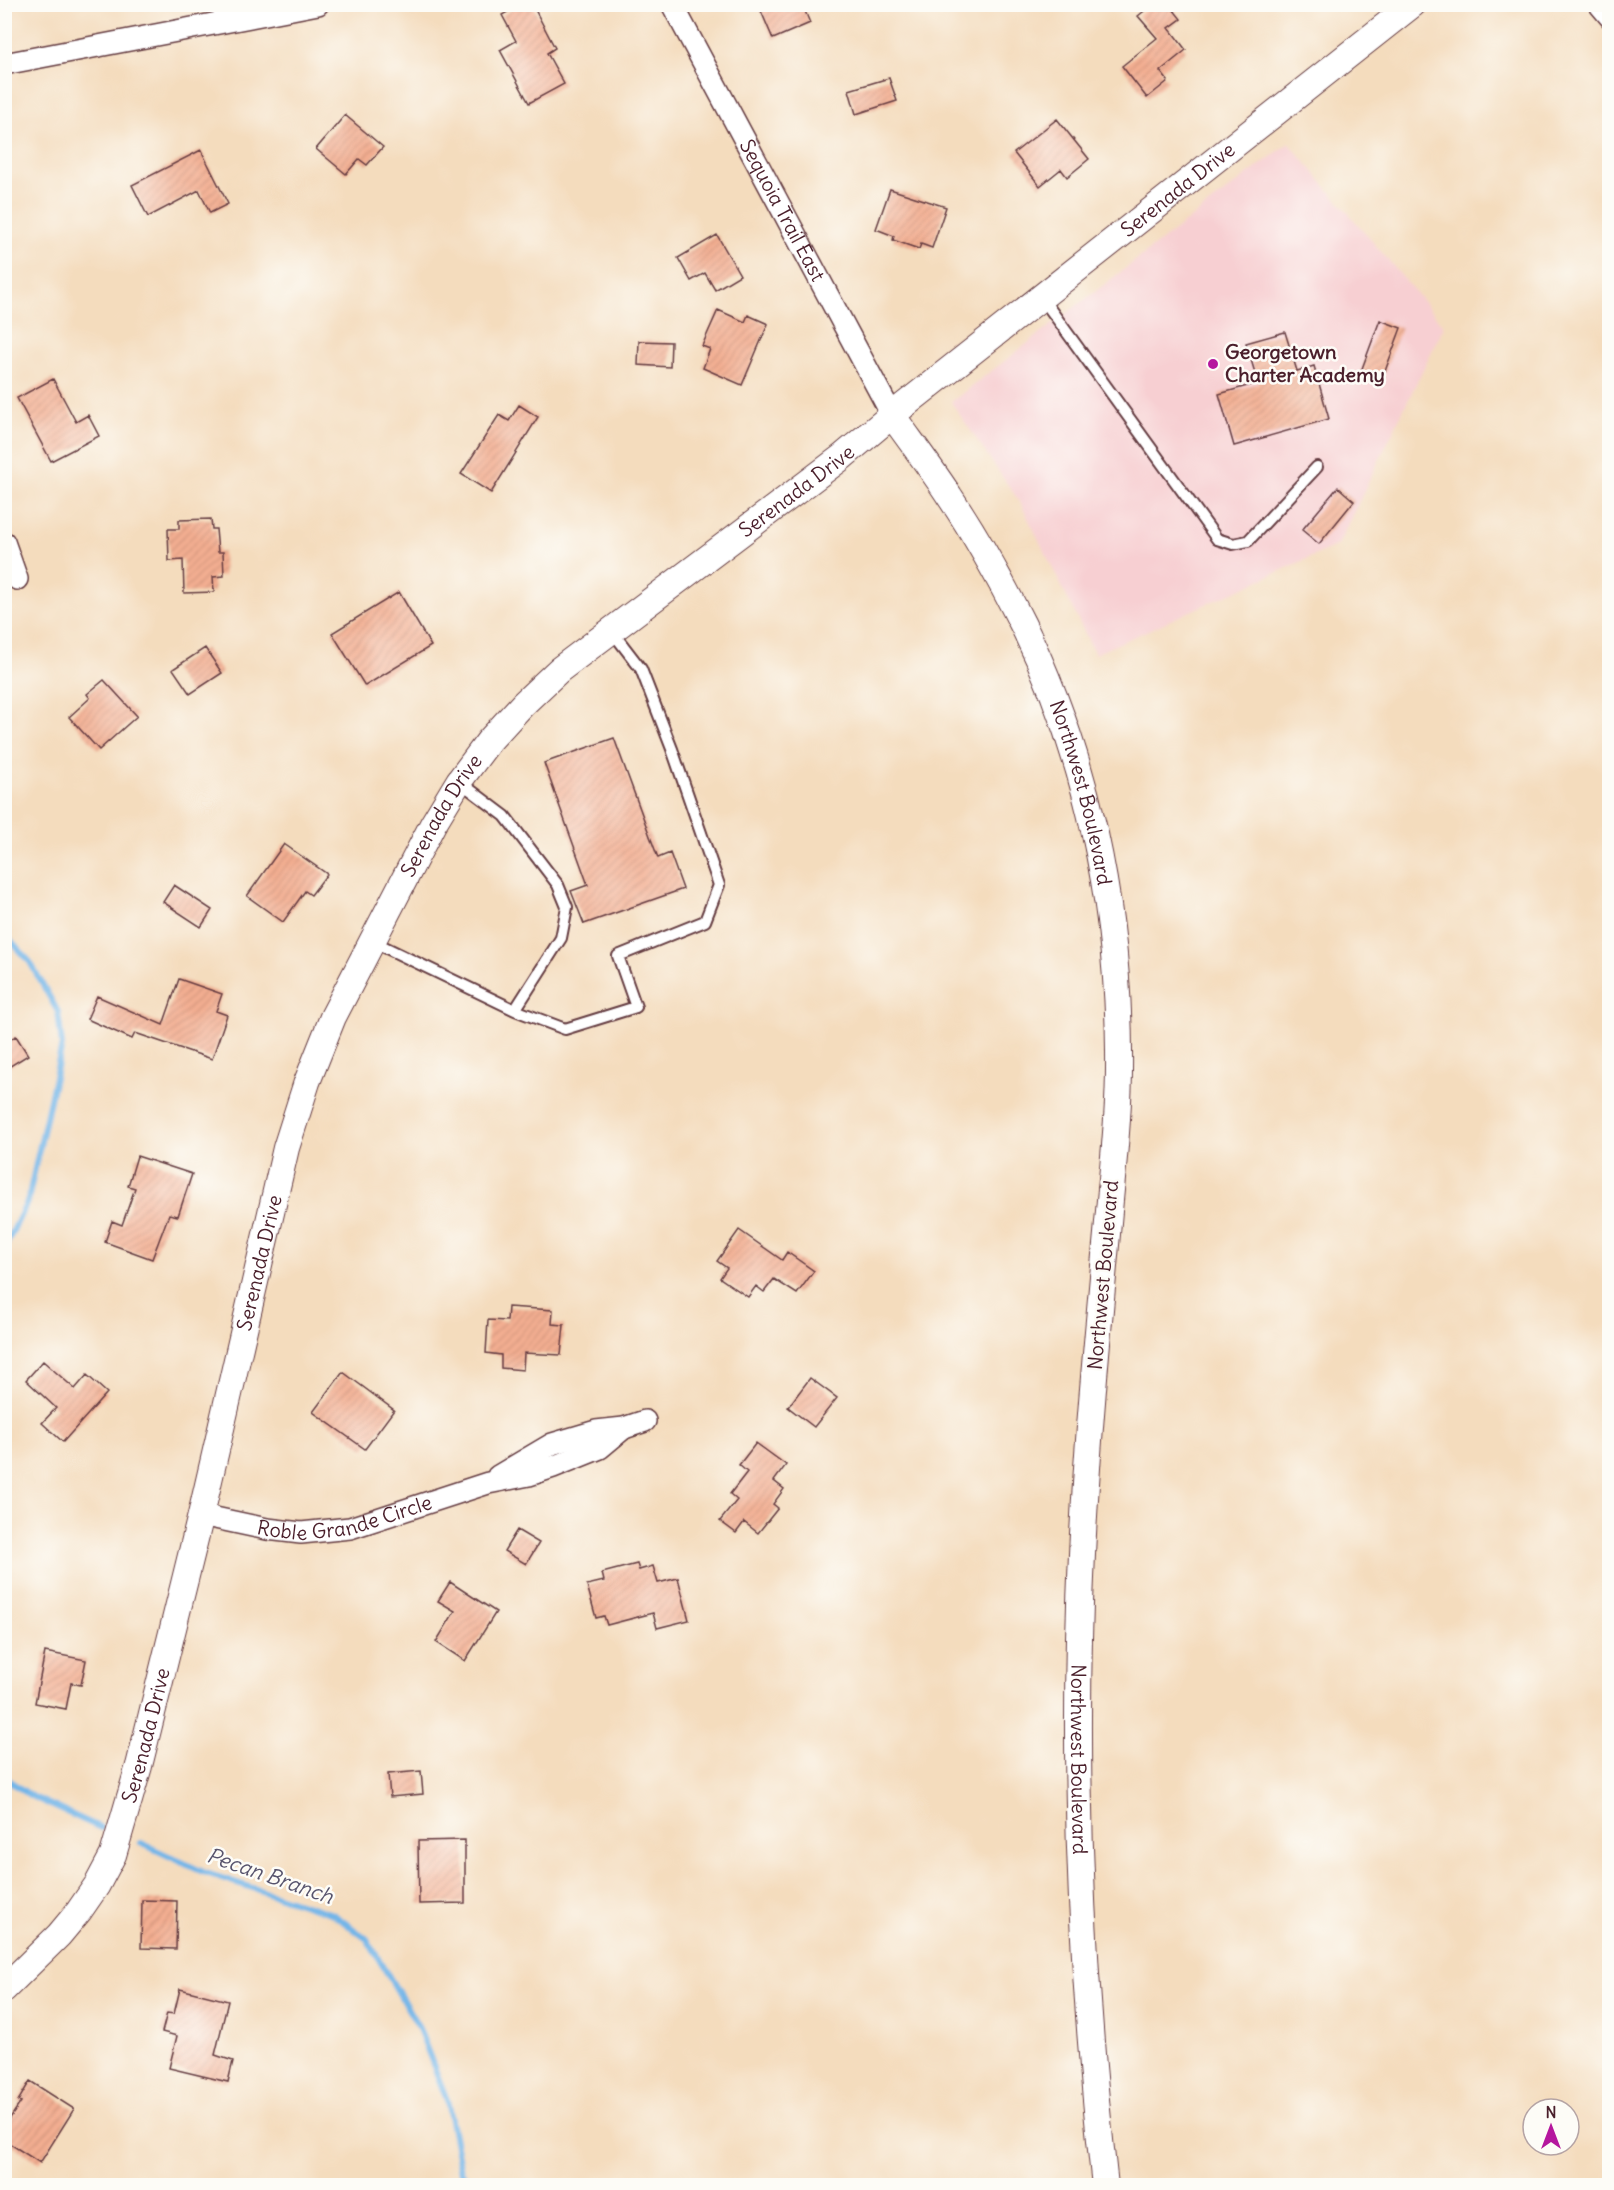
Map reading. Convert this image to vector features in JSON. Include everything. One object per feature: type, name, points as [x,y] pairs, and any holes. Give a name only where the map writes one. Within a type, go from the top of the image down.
[{"type":"street","points":[[4,64],[318,4]]},
{"type":"street","name":"Sequoia Trail East","points":[[672,4],[892,415]]},
{"type":"street","name":"Serenada Drive","points":[[4,1989],[79,1911],[98,1885],[113,1855],[139,1766],[201,1515],[286,1148],[307,1082],[333,1017],[433,824],[459,781],[489,741],[559,670],[842,457],[892,415],[1413,4]]},
{"type":"street","points":[[1599,4],[1610,17]]},
{"type":"street","name":"Northwest Boulevard","points":[[892,415],[965,520],[1024,626],[1074,755],[1091,816],[1108,905],[1116,978],[1119,1055],[1116,1132],[1092,1399],[1082,1549],[1079,1792],[1090,2041],[1105,2186]]},
{"type":"street","points":[[4,542],[16,579]]},
{"type":"street","name":"Roble Grande Circle","points":[[201,1515],[267,1529],[317,1533],[367,1524],[488,1483],[552,1444],[596,1431],[624,1428],[645,1421]]},
{"type":"lane","points":[[1042,297],[1217,539],[1233,544],[1248,541],[1317,467]]},
{"type":"lane","points":[[372,940],[515,1010],[565,1029],[636,1007],[618,956],[705,921],[719,885],[672,748],[641,669],[611,630]]},
{"type":"lane","points":[[459,781],[505,816],[558,885],[567,907],[561,938],[515,1010]]},
{"type":"shaded area","name":"Georgetown Charter Academy","points":[[1289,143],[1444,326],[1338,545],[1095,654],[1021,504],[951,402]]},
{"type":"building","points":[[522,4],[532,4],[555,48],[547,53],[564,84],[529,103],[500,50],[516,41],[502,15]]},
{"type":"building","points":[[758,4],[802,4],[810,23],[773,39]]},
{"type":"building","points":[[1153,4],[1169,4],[1181,19],[1169,28],[1186,50],[1160,71],[1168,81],[1147,98],[1122,66],[1157,38],[1138,16]]},
{"type":"building","points":[[889,78],[897,101],[856,114],[849,90]]},
{"type":"building","points":[[345,115],[383,147],[367,165],[359,159],[346,174],[316,149]]},
{"type":"building","points":[[1057,119],[1089,159],[1067,177],[1061,169],[1040,186],[1014,153]]},
{"type":"building","points":[[201,150],[228,204],[210,213],[199,190],[148,217],[132,185]]},
{"type":"building","points":[[890,189],[946,207],[932,248],[921,244],[919,249],[893,240],[894,236],[876,229]]},
{"type":"building","points":[[717,235],[740,275],[715,290],[705,273],[691,281],[678,258]]},
{"type":"building","points":[[718,310],[745,322],[748,315],[768,324],[742,385],[703,368],[710,349],[702,346]]},
{"type":"building","points":[[1380,320],[1401,328],[1381,382],[1360,374]]},
{"type":"building","points":[[1285,332],[1297,371],[1314,366],[1329,419],[1234,446],[1219,394],[1258,383],[1246,343]]},
{"type":"building","points":[[639,341],[671,342],[670,367],[638,365]]},
{"type":"building","points":[[53,379],[76,422],[88,415],[99,436],[51,461],[17,398]]},
{"type":"building","points":[[519,405],[538,417],[491,493],[461,474],[499,415],[509,421]]},
{"type":"building","points":[[1338,487],[1354,501],[1319,544],[1302,530]]},
{"type":"building","points":[[211,519],[212,529],[216,529],[218,552],[223,552],[224,576],[213,577],[214,592],[184,593],[183,560],[169,561],[168,529],[179,529],[179,520]]},
{"type":"building","points":[[399,592],[431,646],[365,686],[332,633]]},
{"type":"building","points":[[205,648],[222,673],[190,694],[173,669]]},
{"type":"building","points":[[104,680],[137,716],[99,750],[69,717],[90,698],[87,694]]},
{"type":"building","points":[[614,738],[658,858],[670,853],[683,889],[584,924],[571,891],[588,885],[544,763]]},
{"type":"building","points":[[284,844],[327,874],[311,895],[305,891],[283,922],[247,896]]},
{"type":"building","points":[[174,885],[212,910],[201,927],[163,902]]},
{"type":"building","points":[[179,979],[222,994],[216,1011],[227,1015],[212,1059],[135,1033],[132,1039],[87,1019],[97,996],[163,1025]]},
{"type":"building","points":[[16,1036],[28,1055],[4,1070],[4,1043]]},
{"type":"building","points":[[137,1156],[192,1174],[178,1216],[169,1214],[152,1259],[105,1242],[112,1221],[122,1225],[135,1188],[128,1186]]},
{"type":"building","points":[[739,1230],[782,1260],[787,1252],[814,1271],[797,1294],[774,1279],[764,1292],[756,1286],[748,1297],[720,1278],[727,1268],[717,1261]]},
{"type":"building","points":[[508,1307],[553,1310],[552,1324],[564,1325],[561,1355],[524,1353],[523,1370],[501,1368],[501,1355],[486,1353],[488,1320],[507,1321]]},
{"type":"building","points":[[43,1361],[75,1389],[87,1375],[107,1393],[63,1442],[42,1423],[56,1408],[26,1380]]},
{"type":"building","points":[[343,1372],[394,1410],[365,1449],[313,1412]]},
{"type":"building","points":[[810,1378],[837,1398],[814,1427],[788,1407]]},
{"type":"building","points":[[756,1443],[786,1465],[774,1481],[784,1489],[773,1504],[778,1508],[758,1533],[744,1522],[736,1533],[720,1521],[737,1500],[730,1494],[747,1472],[739,1465]]},
{"type":"building","points":[[517,1530],[539,1543],[526,1564],[504,1551]]},
{"type":"building","points":[[637,1564],[639,1570],[653,1566],[658,1583],[678,1578],[689,1620],[657,1628],[653,1613],[607,1625],[604,1616],[596,1618],[587,1585],[604,1581],[602,1573]]},
{"type":"building","points":[[450,1582],[496,1612],[465,1661],[436,1642],[455,1611],[438,1601]]},
{"type":"building","points":[[45,1652],[86,1660],[81,1685],[71,1683],[66,1709],[35,1703]]},
{"type":"building","points":[[421,1771],[423,1794],[390,1797],[388,1774]]},
{"type":"building","points":[[465,1840],[465,1903],[419,1904],[418,1841]]},
{"type":"building","points":[[142,1900],[177,1901],[176,1949],[141,1948]]},
{"type":"building","points":[[180,1989],[228,2001],[215,2055],[233,2061],[228,2082],[169,2068],[177,2036],[162,2032],[167,2013],[174,2014]]},
{"type":"building","points":[[30,2081],[74,2109],[40,2163],[4,2140],[4,2127],[21,2102],[18,2101]]},
{"type":"waterway","name":"Pecan Branch","points":[[4,933],[30,962],[58,1012],[62,1045],[28,1200],[4,1249]]},
{"type":"waterway","name":"Pecan Branch","points":[[4,1777],[31,1796],[101,1828]]},
{"type":"waterway","name":"Pecan Branch","points":[[141,1843],[203,1872],[333,1914],[367,1939],[418,2026],[447,2100],[461,2172],[472,2186]]},
{"type":"place","name":"Georgetown Charter Academy","points":[[1213,364]]}]
